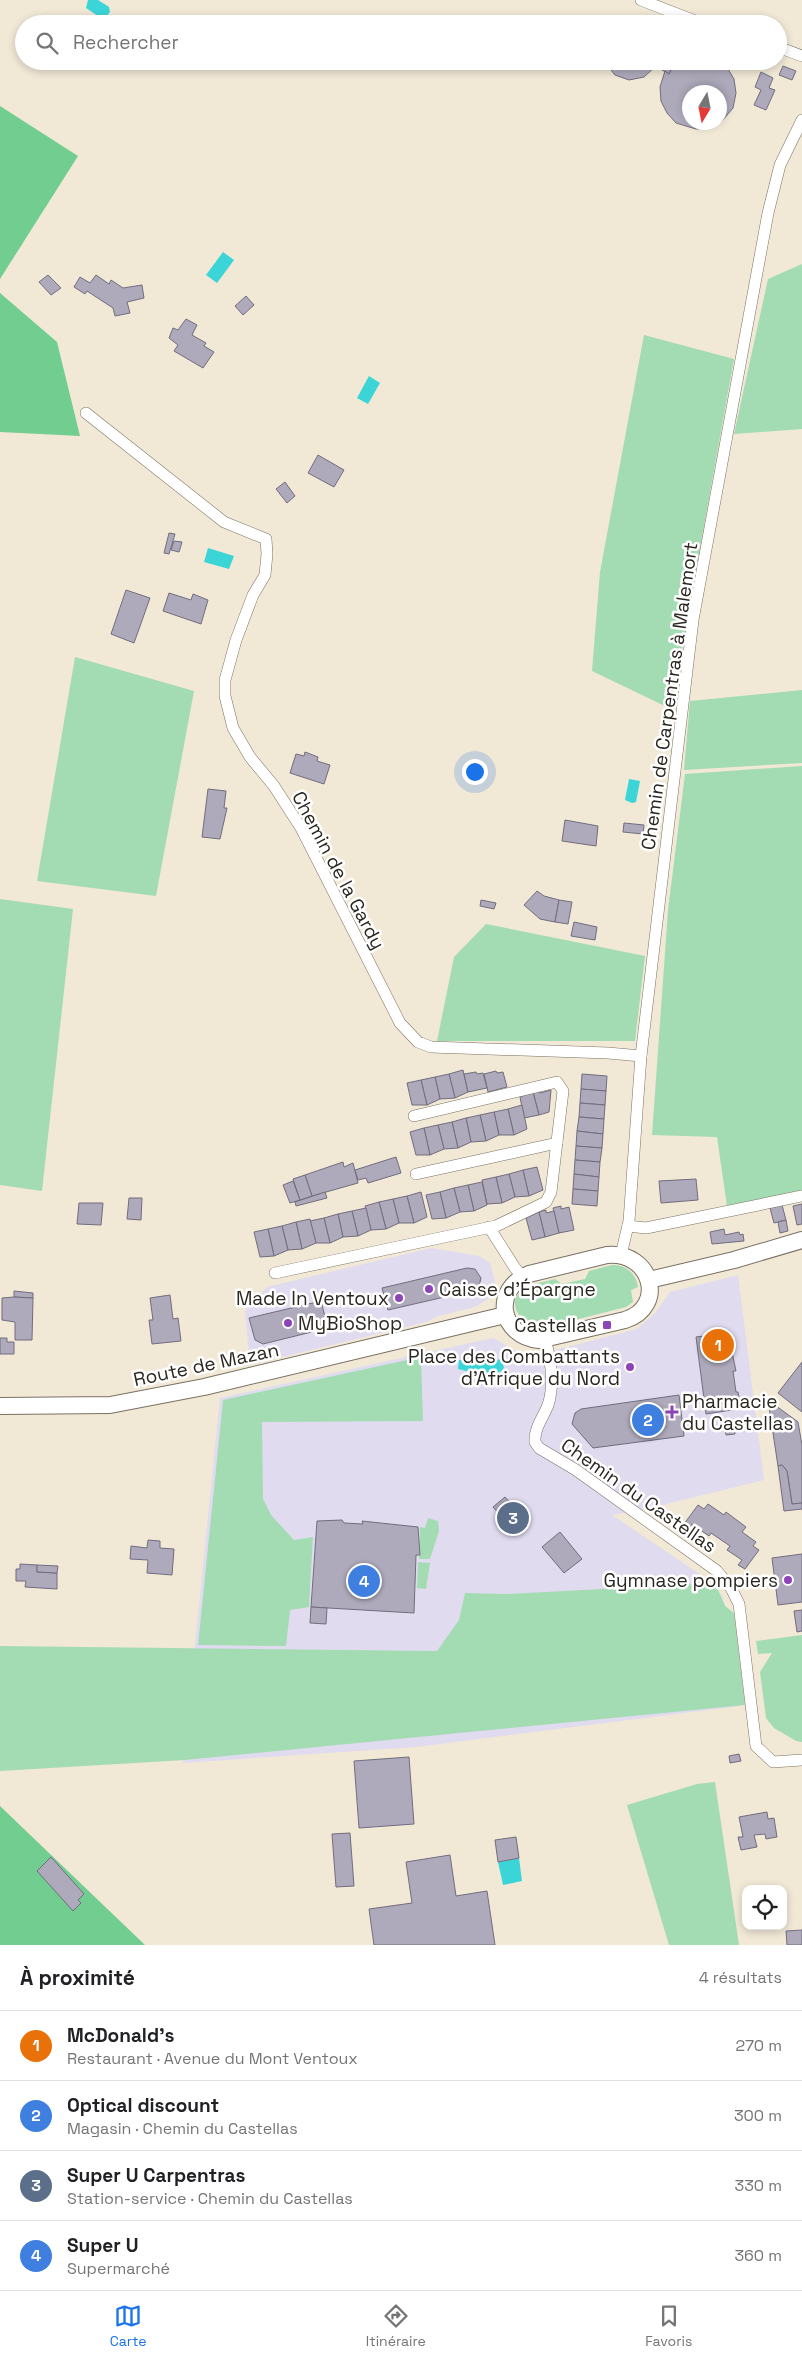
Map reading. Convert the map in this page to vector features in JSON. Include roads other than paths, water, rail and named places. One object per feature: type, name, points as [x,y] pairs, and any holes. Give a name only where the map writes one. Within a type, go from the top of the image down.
[{"type":"main road","points":[[649,1280],[734,1260],[802,1240]]},
{"type":"main road","points":[[734,1260],[802,1248]]},
{"type":"main road","points":[[620,1255],[636,1260],[649,1280],[648,1298],[636,1315],[625,1320],[545,1339],[533,1339],[519,1334],[513,1329],[506,1315],[505,1301],[509,1290],[523,1277],[607,1256],[620,1255]]},
{"type":"main road","name":"Route de Mazan","points":[[0,1406],[110,1405],[204,1387],[506,1315]]},
{"type":"street","points":[[641,0],[680,15]]},
{"type":"street","points":[[787,50],[802,56]]},
{"type":"street","name":"Chemin de Carpentras à Malemort","points":[[620,1255],[628,1226],[641,1056],[696,601],[768,213],[780,166],[802,120]]},
{"type":"street","name":"Chemin de la Gardy","points":[[86,413],[224,522],[266,538],[267,554],[264,574],[236,640],[225,680],[225,696],[233,728],[250,757],[274,786],[301,828],[400,1023],[418,1042],[431,1047],[608,1053],[641,1056]]},
{"type":"street","points":[[275,1273],[489,1227],[546,1202],[551,1192],[563,1091],[557,1082],[414,1116]]},
{"type":"street","points":[[416,1174],[557,1143]]},
{"type":"street","points":[[628,1226],[646,1228],[802,1196]]},
{"type":"street","points":[[489,1227],[514,1268],[523,1277]]},
{"type":"street","name":"Chemin du Castellas","points":[[545,1339],[550,1358],[551,1389],[548,1405],[536,1430],[535,1442],[539,1448],[576,1470],[722,1576],[739,1604],[756,1746],[773,1762],[802,1760]]},
{"type":"water","points":[[88,0],[98,0],[109,7],[110,12],[108,15],[96,15],[86,8]]},
{"type":"water","points":[[223,252],[234,260],[217,283],[206,275]]},
{"type":"water","points":[[369,376],[380,383],[368,404],[357,398]]},
{"type":"water","points":[[208,548],[234,556],[229,569],[204,562]]},
{"type":"water","points":[[629,779],[640,781],[636,802],[632,803],[625,800]]},
{"type":"water","points":[[485,1358],[502,1360],[504,1368],[489,1383],[483,1383],[474,1373],[458,1369],[459,1360]]},
{"type":"water","points":[[519,1858],[522,1881],[503,1885],[498,1862]]},
{"type":"place","name":"Caisse d'Épargne","points":[[429,1289]]},
{"type":"place","name":"Made In Ventoux","points":[[399,1298]]},
{"type":"place","name":"MyBioShop","points":[[288,1323]]},
{"type":"place","name":"Castellas","points":[[607,1325]]},
{"type":"place","name":"McDonald's","points":[[718,1345]]},
{"type":"place","name":"Place des Combattants d’Afrique du Nord","points":[[630,1367]]},
{"type":"place","name":"Pharmacie du Castellas","points":[[672,1412]]},
{"type":"place","name":"Optical discount","points":[[648,1420]]},
{"type":"place","name":"Super U Carpentras","points":[[513,1518]]},
{"type":"place","name":"Gymnase pompiers","points":[[788,1580]]},
{"type":"place","name":"Super U","points":[[364,1581]]}]
